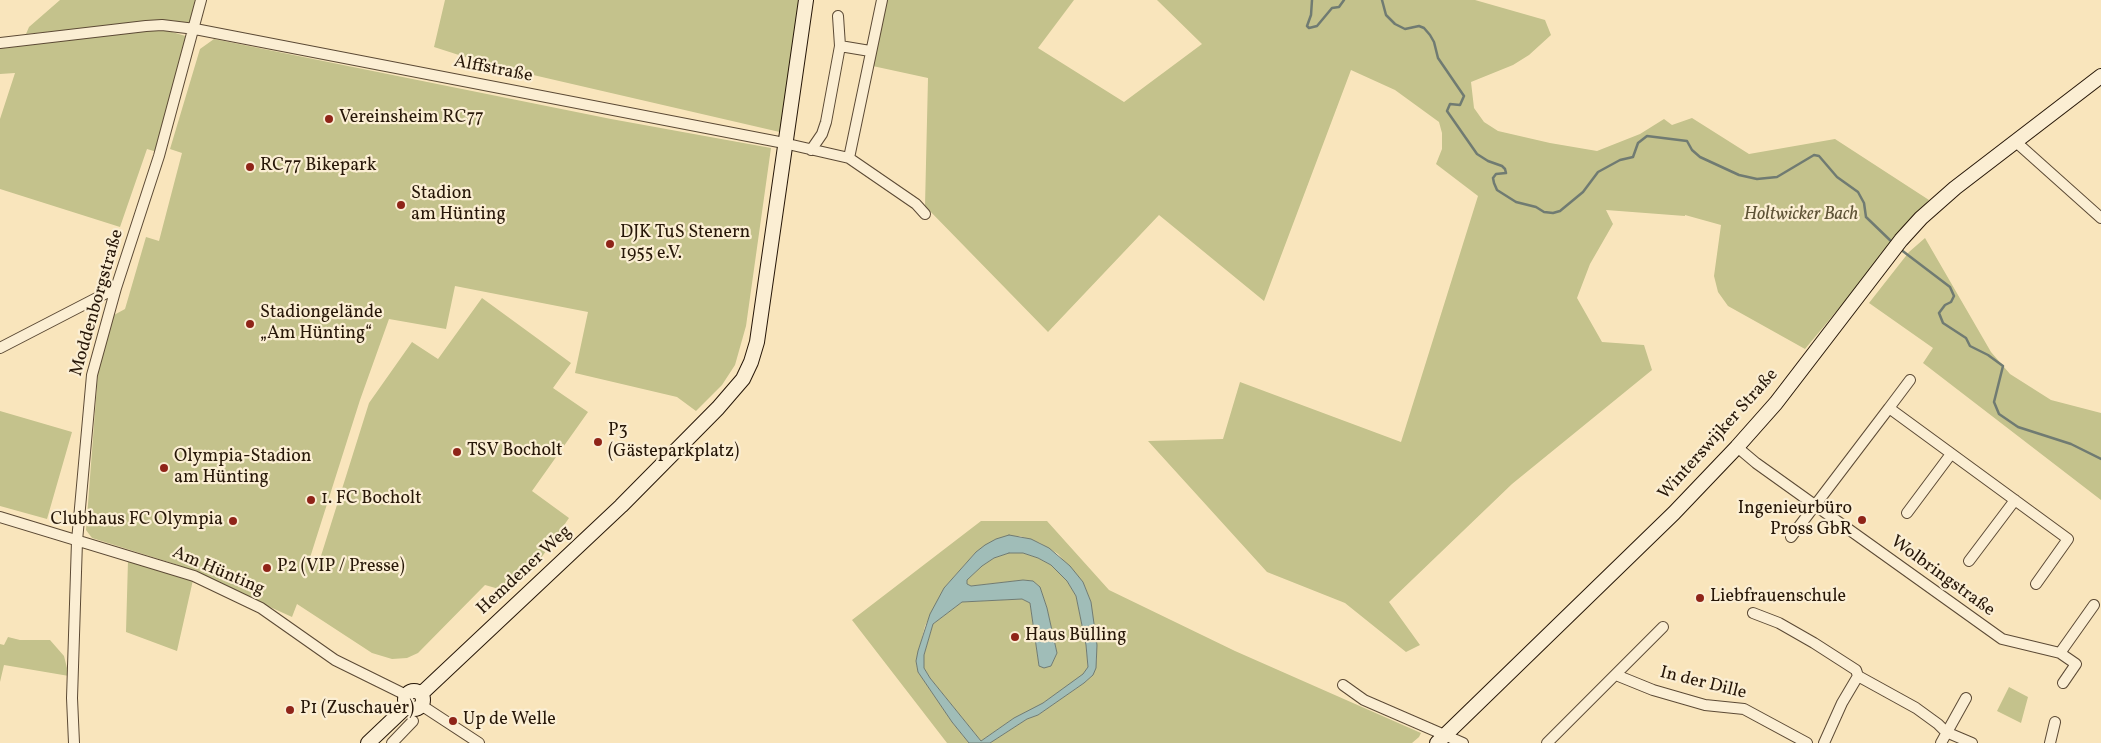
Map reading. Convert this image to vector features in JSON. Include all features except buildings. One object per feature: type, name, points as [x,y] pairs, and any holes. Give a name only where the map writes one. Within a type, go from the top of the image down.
[{"type":"main road","name":"Hemdener Weg","points":[[368,743],[621,506],[718,408],[743,379],[757,342],[806,0]]},
{"type":"main road","name":"Winterswijker Straße","points":[[1441,739],[1674,513],[1737,447],[1776,403],[1921,218],[1955,188],[2101,76]]},
{"type":"street","name":"Moddenborgstraße","points":[[74,743],[72,698],[77,541],[92,375],[116,288],[159,156],[202,0]]},
{"type":"street","points":[[849,158],[882,0]]},
{"type":"street","points":[[810,150],[822,134],[826,122],[840,46],[838,16]]},
{"type":"street","name":"Alffstraße","points":[[0,42],[146,26],[195,29],[784,144]]},
{"type":"street","points":[[840,46],[870,51]]},
{"type":"street","points":[[2016,142],[2101,218]]},
{"type":"street","points":[[784,144],[849,158],[916,204],[925,214]]},
{"type":"street","points":[[0,348],[116,288]]},
{"type":"street","points":[[1790,536],[1910,380]]},
{"type":"street","points":[[1888,408],[2068,539],[2036,584]]},
{"type":"street","name":"Wolbringstraße","points":[[1737,447],[1996,636],[2008,641],[2060,652]]},
{"type":"street","points":[[1907,513],[1952,454]]},
{"type":"street","points":[[1969,560],[2015,500]]},
{"type":"street","name":"Am Hünting","points":[[0,516],[176,570],[210,584],[274,616],[335,660],[414,700]]},
{"type":"street","points":[[2063,683],[2076,664],[2060,652],[2094,605]]},
{"type":"street","points":[[1753,613],[1779,623],[1814,643],[1856,670],[1858,676],[1916,708],[1946,732],[1972,743]]},
{"type":"street","name":"In der Dille","points":[[1547,743],[1663,627]]},
{"type":"street","name":"In der Dille","points":[[1616,675],[1653,690],[1705,705],[1744,709],[1807,743]]},
{"type":"street","points":[[1824,743],[1842,704],[1858,676]]},
{"type":"street","points":[[1343,684],[1364,700],[1441,739],[1463,743]]},
{"type":"street","points":[[1941,743],[1966,698]]},
{"type":"street","points":[[414,700],[479,743]]},
{"type":"street","points":[[392,743],[413,721]]},
{"type":"street","points":[[2050,743],[2055,722]]},
{"type":"green space","points":[[60,0],[195,0],[190,23],[169,20],[26,34],[29,27]]},
{"type":"green space","points":[[445,0],[800,0],[784,133],[490,65],[434,47]]},
{"type":"green space","points":[[882,0],[1074,0],[1038,48],[1124,102],[1202,44],[1157,0],[1475,0],[1545,20],[1551,35],[1529,55],[1513,65],[1471,82],[1474,108],[1484,122],[1498,131],[1597,151],[1640,134],[1664,119],[1672,125],[1692,118],[1749,154],[1835,139],[1929,200],[1805,349],[1728,306],[1718,292],[1714,276],[1721,225],[1685,215],[1606,210],[1613,224],[1590,264],[1577,298],[1602,342],[1644,345],[1652,370],[1512,484],[1389,602],[1420,645],[1406,652],[1345,603],[1267,572],[1148,441],[1223,439],[1240,382],[1401,442],[1478,196],[1436,164],[1442,149],[1442,133],[1439,122],[1395,90],[1351,70],[1264,301],[1159,215],[1048,332],[925,206],[928,78],[868,65]]},
{"type":"green space","points":[[147,30],[165,30],[189,37],[157,152],[147,149],[120,227],[0,189],[0,119],[15,73],[0,74],[0,48]]},
{"type":"green space","points":[[214,39],[611,119],[771,148],[746,326],[735,365],[722,385],[696,411],[677,397],[575,373],[588,312],[455,286],[446,329],[389,319],[360,400],[308,564],[320,559],[369,403],[412,342],[438,359],[482,298],[571,363],[553,388],[588,412],[532,491],[569,518],[539,561],[506,591],[485,585],[418,653],[407,658],[392,659],[372,653],[297,604],[292,617],[178,565],[92,538],[86,530],[98,372],[114,315],[125,309],[146,237],[159,241],[182,153],[170,149],[200,49]]},
{"type":"green space","points":[[1925,238],[1991,352],[2010,374],[2051,400],[2101,413],[2101,500],[1923,363],[1933,348],[1869,303],[1909,252]]},
{"type":"green space","points":[[0,411],[72,432],[47,519],[0,506]]},
{"type":"green space","points":[[981,521],[1047,521],[1109,590],[1235,651],[1421,733],[1412,743],[990,743],[1027,719],[1038,715],[1084,683],[1093,675],[1097,659],[1091,602],[1083,582],[1058,554],[1040,543],[1020,536],[996,539],[976,552],[944,588],[925,626],[916,661],[918,672],[952,722],[969,743],[947,743],[852,620]]},
{"type":"green space","points":[[1009,553],[1023,553],[1038,558],[1051,565],[1067,581],[1076,596],[1086,645],[1088,667],[1084,674],[1036,708],[1014,718],[981,741],[930,678],[924,668],[924,655],[933,624],[962,602],[1022,599],[1030,603],[1039,666],[1051,666],[1057,653],[1047,608],[1040,587],[1033,581],[1023,580],[971,586],[967,584],[967,580],[982,566],[994,558]]},
{"type":"green space","points":[[128,560],[193,580],[177,651],[126,632]]},
{"type":"green space","points":[[8,637],[20,640],[50,640],[64,656],[69,676],[4,665],[0,682],[0,644],[4,645]]},
{"type":"green space","points":[[2009,687],[2028,697],[2021,723],[1997,711]]},
{"type":"water","points":[[1009,535],[1031,539],[1049,548],[1070,566],[1083,582],[1091,602],[1097,645],[1096,668],[1093,675],[1084,683],[1038,715],[1027,719],[990,743],[969,743],[952,722],[918,672],[916,661],[930,614],[944,588],[976,552],[996,539]],"holes":[[[1009,553],[1023,553],[1051,565],[1067,581],[1076,596],[1086,645],[1088,667],[1083,674],[1043,703],[1014,718],[981,741],[930,678],[924,668],[924,655],[933,624],[962,602],[1022,599],[1030,603],[1039,666],[1044,668],[1051,666],[1057,653],[1047,608],[1040,587],[1033,581],[1023,580],[971,586],[967,584],[967,580],[994,558]]]},
{"type":"waterway","name":"Holtwicker Bach","points":[[1312,0],[1311,15],[1307,26],[1309,28],[1317,26],[1332,8],[1339,7],[1344,0]]},
{"type":"waterway","name":"Holtwicker Bach","points":[[1382,0],[1386,15],[1395,24],[1405,29],[1419,26],[1424,28],[1430,35],[1438,58],[1464,96],[1460,105],[1450,104],[1447,111],[1477,154],[1505,169],[1506,173],[1496,174],[1493,178],[1494,183],[1497,190],[1516,202],[1536,207],[1544,212],[1553,213],[1560,211],[1583,192],[1598,172],[1620,160],[1633,157],[1638,143],[1647,136],[1687,141],[1692,150],[1700,157],[1739,175],[1757,179],[1777,177],[1814,155],[1819,156],[1837,177],[1858,192],[1864,203],[1866,217],[1894,244]]},
{"type":"waterway","name":"Holtwicker Bach","points":[[1900,249],[1950,287],[1954,296],[1951,302],[1945,305],[1939,313],[1943,323],[1966,338],[1970,346],[1988,355],[2003,366],[1994,402],[1999,414],[2018,427],[2071,444],[2101,459]]},
{"type":"place","name":"Vereinsheim RC77","points":[[329,119]]},
{"type":"place","name":"RC77 Bikepark","points":[[250,167]]},
{"type":"place","name":"Stadion am Hünting","points":[[401,205]]},
{"type":"place","name":"DJK TuS Stenern 1955 e.V.","points":[[610,244]]},
{"type":"place","name":"Stadiongelände „Am Hünting“","points":[[250,324]]},
{"type":"place","name":"P3 (Gästeparkplatz)","points":[[598,442]]},
{"type":"place","name":"TSV Bocholt","points":[[457,452]]},
{"type":"place","name":"Olympia-Stadion am Hünting","points":[[164,468]]},
{"type":"place","name":"1. FC Bocholt","points":[[311,500]]},
{"type":"place","name":"Ingenieurbüro Pross GbR","points":[[1862,520]]},
{"type":"place","name":"Clubhaus FC Olympia","points":[[233,521]]},
{"type":"place","name":"P2 (VIP / Presse)","points":[[267,568]]},
{"type":"place","name":"Liebfrauenschule","points":[[1700,598]]},
{"type":"place","name":"Haus Bülling","points":[[1015,637]]},
{"type":"place","name":"P1 (Zuschauer)","points":[[290,710]]},
{"type":"place","name":"Up de Welle","points":[[453,721]]}]
